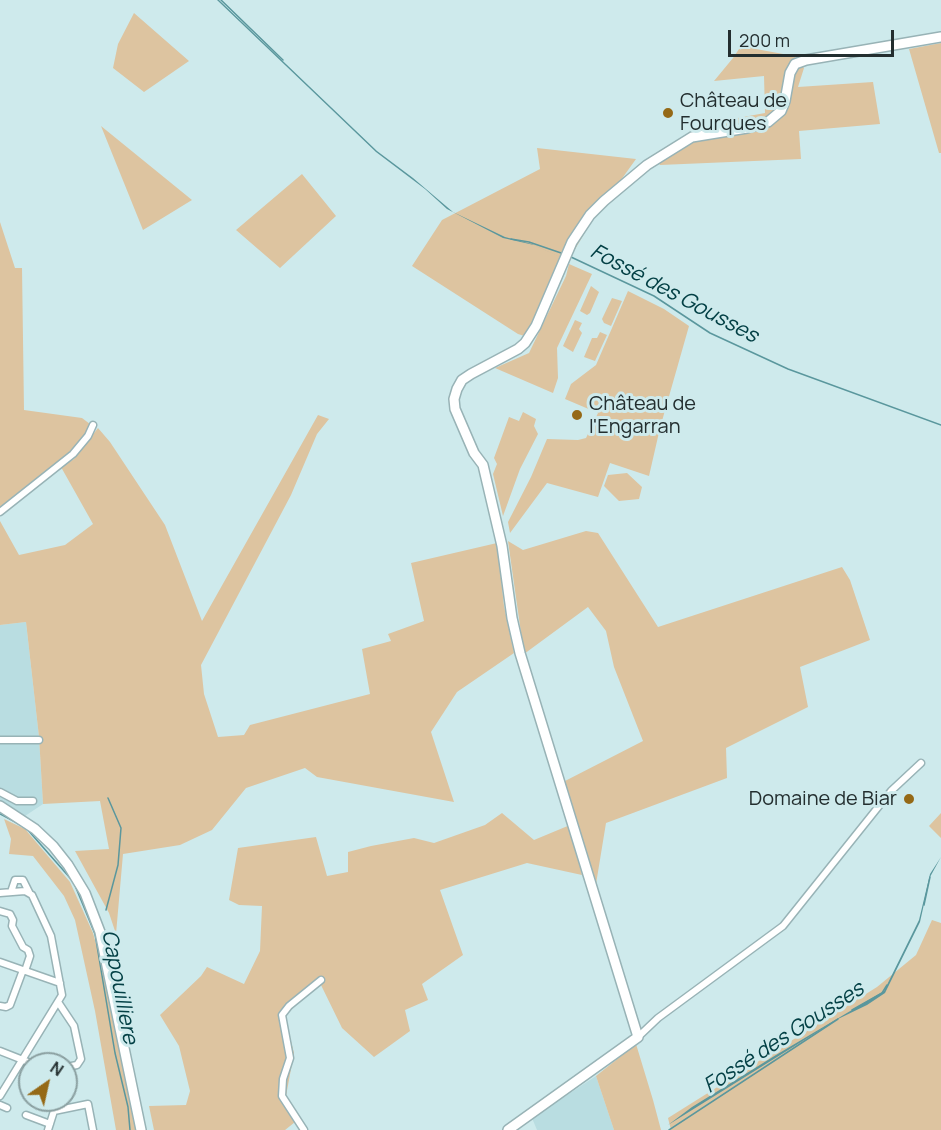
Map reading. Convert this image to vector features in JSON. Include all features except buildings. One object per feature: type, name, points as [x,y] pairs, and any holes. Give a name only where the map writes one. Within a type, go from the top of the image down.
[{"type":"street","points":[[638,1037],[520,653],[512,618],[502,546],[483,465],[474,453],[455,409],[454,399],[462,380],[525,343],[536,326],[561,265],[590,215],[647,165],[692,137],[747,128],[768,122],[781,111],[785,101],[789,73],[795,64],[806,60],[941,37]]},
{"type":"street","points":[[0,512],[73,454],[88,436],[93,425]]},
{"type":"street","points":[[0,740],[39,740]]},
{"type":"street","points":[[508,1130],[638,1037],[658,1018],[783,926],[891,791],[921,763]]},
{"type":"street","points":[[0,792],[17,801],[33,801]]},
{"type":"street","points":[[0,806],[35,829],[53,846],[77,878],[94,912],[112,982],[141,1130]]},
{"type":"street","points":[[11,892],[15,880],[23,880],[34,899],[51,936],[62,995],[27,1052]]},
{"type":"street","points":[[0,893],[29,893]]},
{"type":"street","points":[[0,910],[10,914],[13,920],[12,926],[30,956],[10,1005],[0,1006]]},
{"type":"street","points":[[0,962],[60,983]]},
{"type":"street","points":[[304,1130],[285,1104],[282,1096],[283,1079],[290,1058],[282,1015],[289,1006],[321,980]]},
{"type":"street","points":[[58,1002],[74,1026],[81,1059],[78,1064]]},
{"type":"street","points":[[0,1051],[18,1058]]},
{"type":"street","points":[[0,1096],[18,1067]]},
{"type":"street","points":[[26,1115],[49,1127],[54,1111],[88,1104],[93,1130]]},
{"type":"street","points":[[0,1105],[7,1108]]},
{"type":"shaded area","points":[[217,0],[377,151],[413,178],[453,212],[505,237],[532,244],[562,258],[534,245],[503,238],[447,209],[425,189],[376,152]]},
{"type":"shaded area","points":[[134,13],[189,61],[144,92],[113,68],[118,44]]},
{"type":"shaded area","points":[[743,43],[756,49],[794,56],[804,68],[798,87],[873,82],[880,124],[799,131],[801,159],[660,165],[653,155],[689,135],[718,129],[716,122],[765,113],[764,76],[714,81]]},
{"type":"shaded area","points":[[941,43],[941,153],[939,153],[909,49]]},
{"type":"shaded area","points":[[101,126],[192,200],[143,230]]},
{"type":"shaded area","points":[[537,148],[636,159],[593,219],[568,261],[564,275],[534,339],[518,334],[412,266],[442,220],[540,169]]},
{"type":"shaded area","points":[[302,174],[336,216],[280,268],[236,230]]},
{"type":"shaded area","points":[[0,222],[15,268],[22,268],[24,410],[82,418],[90,424],[85,436],[71,451],[0,507]]},
{"type":"shaded area","points":[[569,264],[592,274],[557,348],[558,378],[553,393],[495,368],[529,353],[566,276]]},
{"type":"shaded area","points":[[591,286],[599,292],[587,315],[580,311]]},
{"type":"shaded area","points":[[628,291],[664,309],[689,326],[649,476],[610,463],[598,497],[547,483],[510,533],[508,522],[547,439],[586,438],[598,413],[565,399],[571,384],[596,365]]},
{"type":"shaded area","points":[[612,298],[622,301],[611,326],[604,323],[602,319]]},
{"type":"shaded area","points":[[575,320],[582,323],[579,329],[582,333],[573,352],[563,346]]},
{"type":"shaded area","points":[[600,332],[607,335],[595,361],[584,357],[592,338],[597,338]]},
{"type":"shaded area","points":[[523,412],[536,419],[534,426],[538,434],[520,469],[503,516],[493,474],[497,464],[494,458],[509,417],[519,421]]},
{"type":"shaded area","points":[[318,415],[329,419],[317,434],[291,495],[201,665],[204,694],[218,737],[244,735],[250,725],[370,694],[362,649],[391,641],[388,634],[424,621],[411,563],[497,543],[504,606],[514,653],[457,692],[431,732],[454,802],[317,777],[305,768],[246,788],[212,830],[180,845],[123,854],[116,934],[109,913],[75,851],[109,849],[100,801],[43,804],[39,737],[26,622],[0,625],[0,521],[19,555],[65,545],[93,524],[61,467],[74,459],[98,428],[110,442],[165,525],[202,621]]},
{"type":"shaded area","points":[[627,473],[642,487],[639,499],[619,501],[604,486],[608,475]]},
{"type":"shaded area","points":[[586,531],[598,533],[658,627],[842,567],[850,580],[870,640],[800,667],[808,707],[726,748],[727,778],[606,823],[596,884],[565,781],[643,741],[614,667],[606,631],[588,607],[524,654],[508,541],[523,550]]},
{"type":"shaded area","points":[[26,622],[39,737],[43,804],[25,816],[0,802],[0,625]]},
{"type":"shaded area","points":[[502,813],[534,840],[570,825],[582,875],[527,863],[440,890],[463,955],[422,984],[428,1000],[405,1010],[410,1031],[374,1057],[342,1028],[321,985],[298,1003],[286,1014],[294,1053],[286,1096],[300,1118],[285,1130],[154,1130],[149,1106],[186,1105],[190,1091],[179,1046],[160,1015],[201,976],[207,967],[244,984],[260,951],[262,906],[239,905],[229,900],[238,848],[316,837],[327,876],[348,872],[348,852],[414,838],[434,843],[485,825]]},
{"type":"shaded area","points":[[941,813],[941,838],[929,826]]},
{"type":"shaded area","points":[[4,819],[25,829],[70,882],[93,933],[105,976],[136,1130],[116,1130],[95,1011],[75,920],[64,896],[33,856],[9,854],[11,839]]},
{"type":"shaded area","points":[[941,857],[930,877],[920,922],[885,993],[838,1019],[668,1125],[692,1107],[884,991],[919,920],[930,874]]},
{"type":"shaded area","points":[[932,920],[941,923],[941,1130],[671,1130],[668,1118],[877,987],[916,955]]},
{"type":"shaded area","points":[[636,1044],[661,1130],[614,1130],[596,1076]]},
{"type":"shaded area","points":[[596,1076],[614,1130],[537,1130],[532,1118]]},
{"type":"waterway","name":"Fossé des Gousses","points":[[221,0],[283,60]]},
{"type":"waterway","name":"Fossé des Gousses","points":[[511,239],[529,242],[564,254]]},
{"type":"waterway","name":"Fossé des Gousses","points":[[571,257],[654,296],[710,333],[788,369],[941,425]]},
{"type":"waterway","name":"Capouilliere","points":[[106,910],[118,865],[121,828],[108,798]]},
{"type":"waterway","name":"Capouilliere","points":[[0,814],[23,826]]},
{"type":"waterway","name":"Capouilliere","points":[[27,829],[71,879]]},
{"type":"waterway","name":"Fossé des Gousses","points":[[924,905],[930,877]]},
{"type":"waterway","name":"Capouilliere","points":[[74,883],[95,934],[115,1053],[128,1107],[130,1130]]},
{"type":"waterway","name":"Fossé des Gousses","points":[[852,1010],[882,993],[887,985]]},
{"type":"waterway","name":"Fossé des Gousses","points":[[669,1130],[838,1019]]},
{"type":"place","name":"Château de Fourques","points":[[668,113]]},
{"type":"place","name":"Château de l'Engarran","points":[[577,415]]},
{"type":"place","name":"Domaine de Biar","points":[[909,799]]}]
